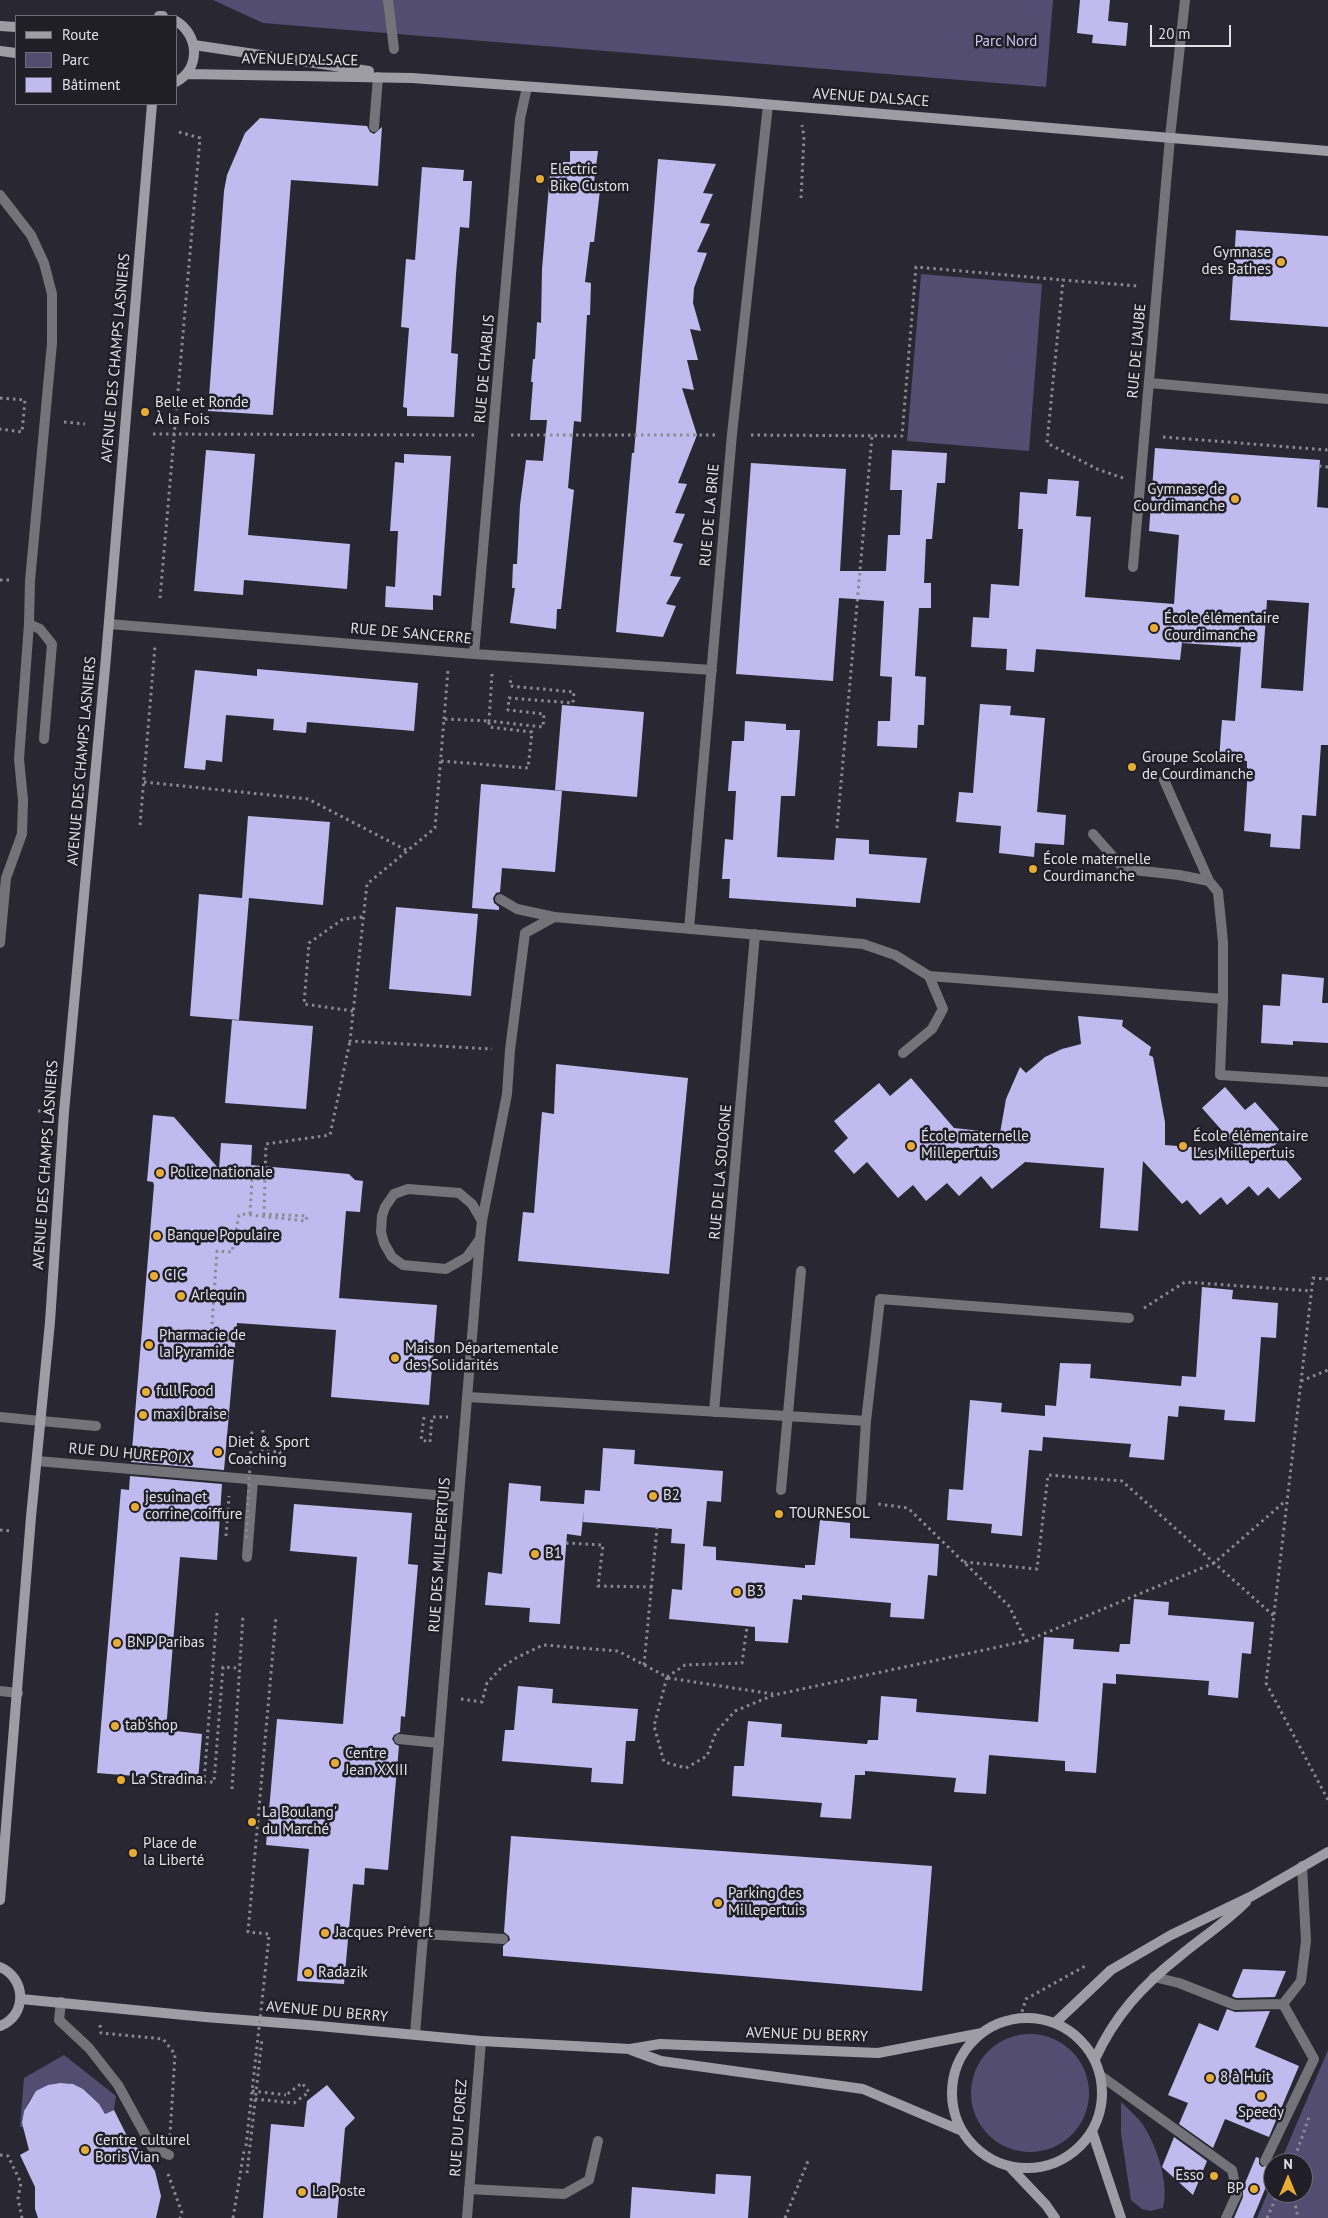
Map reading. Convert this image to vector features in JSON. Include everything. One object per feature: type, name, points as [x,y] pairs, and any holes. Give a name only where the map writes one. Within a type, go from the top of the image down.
[{"type":"street","points":[[388,0],[394,49]]},
{"type":"street","name":"RUE DE L'AUBE","points":[[1133,567],[1170,137],[1185,0]]},
{"type":"street","points":[[178,22],[190,34],[195,56],[187,74],[178,81]]},
{"type":"street","points":[[0,26],[15,27]]},
{"type":"street","name":"AVENUE D'ALSACE","points":[[194,45],[412,78]]},
{"type":"street","points":[[0,52],[15,53]]},
{"type":"street","name":"AVENUE D'ALSACE","points":[[187,74],[412,78],[1328,151]]},
{"type":"street","points":[[374,127],[378,77]]},
{"type":"street","name":"RUE DE CHABLIS","points":[[474,654],[520,118],[527,87]]},
{"type":"street","name":"AVENUE DES CHAMPS LASNIERS","points":[[0,1900],[50,1322],[64,1112],[109,624],[152,105]]},
{"type":"street","name":"RUE DE LA BRIE","points":[[689,928],[732,434],[768,106]]},
{"type":"street","points":[[0,943],[6,878],[22,834],[23,800],[19,759],[29,624],[30,581],[52,343],[52,294],[44,263],[31,234],[1,197]]},
{"type":"street","points":[[1150,383],[1328,399]]},
{"type":"street","points":[[29,624],[40,629],[52,644],[44,739]]},
{"type":"street","name":"RUE DE SANCERRE","points":[[109,624],[474,654],[712,670]]},
{"type":"street","points":[[1164,780],[1209,881],[1218,892],[1223,942],[1220,1075],[1328,1082]]},
{"type":"street","points":[[1093,834],[1124,869],[1179,875],[1209,881]]},
{"type":"street","points":[[500,899],[517,909],[554,917],[863,944],[895,955],[929,976],[1223,999]]},
{"type":"street","points":[[482,1221],[472,1204],[459,1193],[408,1188],[394,1194],[385,1207],[382,1216],[381,1232],[384,1243],[392,1257],[402,1265],[446,1269],[466,1257],[480,1239],[507,1094],[510,1050],[525,934],[554,917]]},
{"type":"street","name":"RUE DE LA SOLOGNE","points":[[714,1412],[755,934]]},
{"type":"street","points":[[902,1053],[932,1029],[943,1010],[929,976]]},
{"type":"street","name":"RUE DES MILLEPERTUIS","points":[[415,2034],[480,1239]]},
{"type":"street","points":[[781,1490],[801,1271]]},
{"type":"street","points":[[861,1502],[866,1421],[880,1299],[1129,1318]]},
{"type":"street","points":[[468,1397],[866,1421]]},
{"type":"street","points":[[0,1417],[96,1426]]},
{"type":"street","name":"RUE DU HUREPOIX","points":[[37,1461],[459,1497]]},
{"type":"street","points":[[247,1557],[253,1480]]},
{"type":"street","points":[[0,1691],[18,1693]]},
{"type":"street","points":[[399,1740],[439,1743]]},
{"type":"street","points":[[1055,2023],[1111,1970],[1171,1935],[1252,1896],[1328,1852]]},
{"type":"street","points":[[1154,1976],[1179,1983],[1235,2005],[1283,2004],[1301,1982],[1306,1940],[1302,1866]]},
{"type":"street","points":[[1095,2059],[1117,2018],[1154,1976],[1230,1918],[1252,1896]]},
{"type":"street","points":[[423,1934],[504,1939]]},
{"type":"street","points":[[0,1966],[14,1977],[18,1984],[21,1999],[16,2014],[0,2026]]},
{"type":"street","name":"AVENUE DU BERRY","points":[[21,1999],[205,2018],[264,2021],[480,2041],[630,2049],[660,2044],[878,2053],[982,2033]]},
{"type":"street","points":[[61,2002],[59,2020],[89,2048],[118,2085],[152,2147],[169,2155]]},
{"type":"street","points":[[1269,2153],[1314,2059],[1283,2004]]},
{"type":"street","points":[[1020,2018],[1038,2018],[1055,2023],[1078,2038],[1095,2059],[1101,2076],[1103,2095],[1100,2114],[1092,2131],[1077,2150],[1057,2162],[1034,2168],[1010,2167],[996,2162],[982,2154],[962,2131],[954,2111],[952,2089],[956,2068],[966,2048],[982,2033],[1000,2023],[1020,2018]]},
{"type":"street","name":"RUE DU FOREZ","points":[[467,2218],[480,2041]]},
{"type":"street","name":"AVENUE DU BERRY","points":[[630,2049],[661,2061],[863,2088],[962,2131]]},
{"type":"street","points":[[1101,2076],[1232,2170],[1237,2194],[1226,2218]]},
{"type":"street","points":[[1092,2131],[1121,2218]]},
{"type":"street","points":[[469,2189],[564,2194],[589,2180],[598,2141]]},
{"type":"street","points":[[1010,2167],[1046,2204],[1055,2218]]},
{"type":"path","points":[[160,598],[176,434],[200,138],[179,132]]},
{"type":"path","points":[[801,198],[803,147]]},
{"type":"path","points":[[153,434],[732,434],[902,436],[916,267],[1144,287]]},
{"type":"path","points":[[1063,280],[1047,443],[1097,469],[1124,479],[1141,481]]},
{"type":"path","points":[[0,398],[25,400],[22,432],[0,429]]},
{"type":"path","points":[[56,421],[85,424]]},
{"type":"path","points":[[837,828],[872,436]]},
{"type":"path","points":[[1145,436],[1328,450]]},
{"type":"path","points":[[1319,466],[1328,467]]},
{"type":"path","points":[[140,825],[156,642]]},
{"type":"path","points":[[235,1340],[211,1339],[217,1251],[232,1252],[239,1215],[250,1214],[306,1221],[307,1216],[264,1214],[266,1144],[330,1135],[350,1040],[367,884],[435,828],[448,670]]},
{"type":"path","points":[[441,761],[528,768],[532,732],[489,728],[492,674]]},
{"type":"path","points":[[444,719],[489,721],[543,727],[544,714],[508,710],[509,698],[573,703],[574,692],[510,686],[511,675]]},
{"type":"path","points":[[144,782],[308,799],[408,851]]},
{"type":"path","points":[[353,1011],[304,1004],[309,943],[343,919],[363,917]]},
{"type":"path","points":[[350,1040],[510,1050]]},
{"type":"path","points":[[250,1214],[252,1180],[265,1178]]},
{"type":"path","points":[[1328,1279],[1313,1278],[1311,1291],[1266,1683],[1328,1800]]},
{"type":"path","points":[[1129,1318],[1185,1282],[1311,1291]]},
{"type":"path","points":[[1301,1381],[1328,1370]]},
{"type":"path","points":[[424,1416],[421,1440],[430,1442],[432,1416]]},
{"type":"path","points":[[246,1538],[252,1429]]},
{"type":"path","points":[[263,1430],[262,1451],[280,1452]]},
{"type":"path","points":[[963,1561],[1038,1570],[1048,1476],[1122,1481],[1274,1617]]},
{"type":"path","points":[[226,1536],[230,1478]]},
{"type":"path","points":[[861,1502],[908,1508],[1009,1606],[1026,1641]]},
{"type":"path","points":[[747,1627],[742,1663],[685,1665],[667,1677],[654,1726],[664,1762],[686,1768],[708,1756],[716,1732],[736,1711],[774,1694],[1026,1641],[1214,1563],[1282,1503]]},
{"type":"path","points":[[644,1665],[657,1528]]},
{"type":"path","points":[[566,1543],[603,1545],[598,1586],[652,1588]]},
{"type":"path","points":[[217,1613],[204,1782],[214,1782],[223,1667],[238,1668]]},
{"type":"path","points":[[232,1789],[238,1668],[243,1615]]},
{"type":"path","points":[[246,2146],[269,1934],[248,1932],[276,1617]]},
{"type":"path","points":[[443,1697],[482,1702],[487,1683],[501,1668],[516,1658],[543,1645],[618,1651],[667,1677],[774,1694]]},
{"type":"path","points":[[99,2018],[101,2033],[163,2039],[175,2054],[171,2114]]},
{"type":"path","points":[[247,2173],[264,2021]]},
{"type":"path","points":[[252,2091],[286,2095],[302,2083],[309,2092],[294,2103],[255,2099]]},
{"type":"path","points":[[233,2218],[244,2152]]},
{"type":"path","points":[[0,2155],[8,2156],[21,2183],[18,2198],[22,2218]]},
{"type":"path","points":[[169,2155],[168,2174],[182,2213],[186,2218]]},
{"type":"path","points":[[785,2218],[808,2161]]},
{"type":"path","points":[[1267,2218],[1274,2203]]},
{"type":"path","points":[[1295,2203],[1298,2218]]},
{"type":"path","points":[[180,2218],[182,2213]]},
{"type":"green space","name":"Parc Nord","points":[[213,0],[1053,0],[1046,87],[263,23]]},
{"type":"green space","points":[[921,274],[1042,284],[1029,451],[907,441]]},
{"type":"green space","points":[[1030,2034],[1052,2039],[1072,2051],[1084,2071],[1089,2093],[1084,2115],[1072,2135],[1052,2147],[1030,2152],[1008,2147],[988,2135],[976,2115],[971,2093],[976,2071],[988,2051],[1008,2039]]},
{"type":"green space","points":[[1328,2050],[1328,2218],[1257,2218],[1263,2203],[1313,2203],[1313,2153],[1284,2153]]},
{"type":"green space","points":[[64,2055],[116,2096],[114,2110],[105,2114],[81,2088],[60,2083],[49,2085],[32,2097],[26,2106],[23,2116],[23,2127],[20,2127],[24,2078]]},
{"type":"green space","points":[[1121,2102],[1143,2124],[1154,2146],[1165,2188],[1163,2208],[1150,2211],[1142,2209],[1131,2200],[1121,2134]]},
{"type":"building","points":[[1080,0],[1110,0],[1108,21],[1128,23],[1126,46],[1092,43],[1093,35],[1077,33]]},
{"type":"building","points":[[260,118],[367,126],[370,132],[374,134],[382,127],[378,186],[291,180],[273,415],[208,411],[224,191],[227,175],[245,133]]},
{"type":"building","points":[[570,151],[598,151],[593,190],[600,190],[594,242],[590,242],[585,282],[591,283],[590,315],[587,315],[581,422],[574,421],[568,488],[574,490],[561,609],[557,609],[556,629],[510,623],[515,588],[512,588],[513,564],[517,564],[520,505],[526,460],[543,461],[547,420],[530,420],[533,382],[531,382],[533,359],[535,359],[537,322],[541,323],[542,269],[551,162],[570,162]]},
{"type":"building","points":[[658,159],[716,164],[703,193],[713,194],[700,223],[710,224],[697,252],[707,253],[694,288],[693,303],[701,331],[690,329],[698,360],[687,360],[694,390],[682,388],[697,435],[678,483],[687,484],[675,513],[685,514],[673,542],[683,544],[670,576],[681,577],[666,604],[676,606],[663,637],[616,632],[632,453],[634,453]]},
{"type":"building","points":[[422,167],[464,170],[463,181],[472,181],[469,228],[460,227],[456,274],[451,353],[458,354],[454,417],[407,416],[407,408],[403,407],[409,328],[401,327],[406,259],[415,260]]},
{"type":"building","name":"Gymnase des Bathes","points":[[1236,230],[1328,236],[1328,327],[1230,320]]},
{"type":"building","points":[[1155,448],[1320,460],[1317,507],[1328,508],[1328,745],[1321,745],[1316,816],[1302,815],[1300,849],[1270,847],[1271,834],[1244,831],[1247,761],[1219,759],[1222,720],[1235,721],[1241,647],[1182,643],[1180,660],[1036,649],[1034,672],[1006,670],[1007,649],[971,647],[973,617],[989,618],[991,584],[1019,586],[1023,529],[1018,529],[1020,492],[1047,494],[1048,479],[1079,481],[1076,516],[1091,517],[1085,597],[1174,604],[1179,535],[1149,531]],"holes":[[[1267,600],[1309,603],[1303,691],[1261,688]]]},
{"type":"building","points":[[206,450],[255,454],[248,535],[350,544],[347,589],[244,580],[243,595],[194,591]]},
{"type":"building","points":[[892,450],[947,453],[945,483],[937,483],[932,539],[926,539],[924,583],[931,583],[931,608],[919,608],[915,676],[926,677],[924,725],[918,725],[917,748],[877,746],[878,721],[890,721],[892,677],[880,676],[884,601],[839,598],[833,681],[736,674],[751,463],[846,469],[840,571],[886,571],[888,535],[900,535],[902,490],[890,490]]},
{"type":"building","points":[[404,454],[451,456],[441,596],[433,595],[433,610],[385,607],[386,586],[395,587],[398,531],[390,531],[395,462],[404,463]]},
{"type":"building","points":[[257,669],[418,683],[414,731],[307,722],[306,733],[273,730],[274,719],[226,715],[222,762],[206,760],[205,770],[184,768],[195,670],[257,676]]},
{"type":"building","points":[[980,704],[1011,706],[1010,715],[1045,718],[1037,812],[1066,815],[1064,845],[1035,843],[1034,857],[999,853],[1001,826],[956,822],[959,792],[973,793]]},
{"type":"building","points":[[562,705],[644,712],[637,797],[555,790]]},
{"type":"building","points":[[745,721],[786,724],[786,730],[800,730],[795,796],[781,796],[777,857],[834,860],[836,838],[869,840],[869,854],[927,858],[920,903],[856,898],[856,907],[729,898],[730,879],[722,879],[725,839],[733,840],[736,791],[728,791],[732,741],[744,741]]},
{"type":"building","points":[[481,784],[562,791],[555,872],[502,868],[500,892],[496,893],[493,898],[499,910],[472,908]]},
{"type":"building","points":[[248,816],[330,822],[323,905],[249,898],[239,1020],[190,1016],[199,894],[242,898]]},
{"type":"building","points":[[396,907],[478,914],[471,996],[389,989]]},
{"type":"building","points":[[1282,974],[1324,978],[1322,1003],[1328,1003],[1328,1043],[1293,1041],[1293,1045],[1261,1043],[1263,1005],[1280,1006]]},
{"type":"building","points":[[1078,1016],[1123,1020],[1122,1026],[1151,1047],[1149,1055],[1153,1057],[1165,1122],[1165,1145],[1240,1151],[1202,1108],[1225,1087],[1245,1110],[1255,1102],[1285,1136],[1274,1146],[1302,1179],[1279,1199],[1268,1187],[1258,1196],[1249,1186],[1227,1205],[1221,1197],[1200,1215],[1187,1200],[1182,1204],[1143,1161],[1138,1231],[1100,1228],[1104,1168],[1025,1162],[992,1189],[981,1176],[959,1196],[947,1183],[926,1201],[913,1185],[898,1198],[867,1162],[854,1174],[834,1151],[848,1138],[834,1121],[879,1083],[890,1096],[911,1078],[954,1128],[1000,1133],[1006,1099],[1020,1067],[1026,1073],[1045,1057],[1062,1049],[1081,1044]]},
{"type":"building","points":[[232,1020],[313,1026],[306,1109],[225,1103]]},
{"type":"building","points":[[556,1064],[688,1078],[669,1274],[518,1261],[523,1212],[534,1213],[542,1112],[554,1114]]},
{"type":"building","points":[[153,1115],[174,1117],[219,1169],[221,1143],[252,1145],[251,1165],[349,1174],[355,1180],[363,1181],[360,1212],[346,1211],[339,1298],[437,1305],[429,1405],[331,1397],[336,1330],[237,1323],[224,1470],[131,1462],[154,1185],[153,1182],[147,1181]]},
{"type":"building","points":[[1202,1287],[1233,1290],[1232,1299],[1278,1303],[1276,1338],[1261,1337],[1255,1422],[1224,1420],[1225,1410],[1179,1406],[1178,1417],[1168,1416],[1164,1460],[1129,1457],[1131,1444],[1043,1437],[1042,1451],[1029,1450],[1022,1536],[991,1533],[992,1524],[947,1520],[949,1489],[963,1490],[970,1400],[1002,1403],[1001,1412],[1045,1416],[1045,1405],[1056,1406],[1060,1363],[1091,1364],[1090,1378],[1181,1386],[1182,1376],[1196,1377]]},
{"type":"building","points":[[603,1448],[635,1450],[634,1464],[723,1471],[721,1502],[707,1501],[703,1546],[716,1547],[716,1560],[805,1568],[805,1565],[815,1565],[820,1520],[850,1523],[850,1538],[939,1544],[937,1576],[928,1575],[924,1619],[890,1617],[891,1603],[802,1595],[802,1600],[793,1599],[788,1643],[755,1641],[755,1627],[669,1619],[672,1589],[682,1590],[685,1544],[671,1543],[672,1529],[583,1522],[584,1510],[581,1536],[567,1534],[560,1624],[529,1622],[530,1608],[485,1605],[488,1572],[502,1574],[509,1483],[541,1486],[540,1501],[584,1504],[585,1490],[600,1491]]},
{"type":"building","points":[[130,1476],[222,1484],[217,1560],[180,1557],[166,1730],[202,1734],[198,1781],[97,1773],[121,1489],[129,1490]]},
{"type":"building","points":[[294,1504],[412,1513],[408,1564],[418,1565],[405,1717],[401,1716],[400,1732],[394,1735],[392,1739],[399,1746],[388,1870],[365,1868],[364,1885],[353,1884],[344,1984],[297,1981],[309,1849],[266,1845],[277,1719],[343,1724],[357,1557],[290,1551]]},
{"type":"building","points":[[1134,1599],[1169,1602],[1168,1615],[1254,1622],[1251,1654],[1242,1653],[1238,1698],[1208,1695],[1209,1681],[1116,1674],[1116,1684],[1103,1683],[1096,1773],[1065,1771],[1065,1761],[989,1755],[986,1794],[954,1792],[956,1778],[865,1771],[865,1775],[855,1775],[851,1819],[820,1817],[822,1803],[732,1796],[734,1766],[744,1766],[748,1721],[782,1724],[781,1737],[867,1744],[868,1740],[878,1740],[881,1696],[917,1699],[916,1712],[1038,1722],[1044,1637],[1074,1639],[1073,1649],[1119,1652],[1120,1644],[1130,1644]]},
{"type":"building","points":[[518,1686],[553,1689],[552,1703],[638,1709],[635,1741],[626,1741],[623,1784],[591,1782],[592,1768],[502,1761],[505,1730],[514,1730]]},
{"type":"building","name":"Parking des Millepertuis","points":[[511,1836],[932,1866],[922,1991],[503,1956],[503,1946],[510,1940],[509,1936],[504,1932]]},
{"type":"building","points":[[1243,1969],[1286,1971],[1275,1997],[1236,1998],[1232,1996]]},
{"type":"building","points":[[1227,2009],[1235,2012],[1270,2011],[1255,2047],[1299,2066],[1269,2137],[1225,2119],[1213,2148],[1179,2124],[1188,2103],[1168,2095],[1199,2023],[1218,2031]]},
{"type":"building","name":"Centre culturel Boris Vian","points":[[60,2083],[73,2084],[83,2089],[99,2104],[105,2114],[114,2110],[130,2142],[141,2151],[155,2171],[161,2196],[156,2218],[38,2218],[35,2209],[35,2187],[20,2155],[29,2150],[22,2123],[24,2111],[36,2091],[48,2085]]},
{"type":"building","name":"La Poste","points":[[327,2085],[355,2118],[345,2128],[337,2218],[263,2218],[271,2124],[304,2127],[307,2101]]},
{"type":"building","points":[[1174,2137],[1207,2161],[1193,2195],[1162,2167]]},
{"type":"building","name":"BP","points":[[1256,2157],[1259,2158],[1259,2164],[1263,2167],[1263,2194],[1253,2218],[1234,2218],[1243,2197],[1243,2188]]},
{"type":"building","points":[[716,2174],[751,2176],[748,2218],[630,2218],[632,2187],[715,2194]]},
{"type":"place","name":"Electric Bike Custom","points":[[540,179]]},
{"type":"place","name":"Gymnase des Bathes","points":[[1281,262]]},
{"type":"place","name":"Belle et Ronde À la Fois","points":[[145,412]]},
{"type":"place","name":"Gymnase de Courdimanche","points":[[1235,499]]},
{"type":"place","name":"École élémentaire Courdimanche","points":[[1154,628]]},
{"type":"place","name":"Groupe Scolaire de Courdimanche","points":[[1132,767]]},
{"type":"place","name":"École maternelle Courdimanche","points":[[1033,869]]},
{"type":"place","name":"École maternelle Millepertuis","points":[[911,1146]]},
{"type":"place","name":"École élémentaire Les Millepertuis","points":[[1183,1146]]},
{"type":"place","name":"Police nationale","points":[[160,1173]]},
{"type":"place","name":"Banque Populaire","points":[[157,1236]]},
{"type":"place","name":"CIC","points":[[154,1276]]},
{"type":"place","name":"Arlequin","points":[[181,1296]]},
{"type":"place","name":"Pharmacie de la Pyramide","points":[[149,1345]]},
{"type":"place","name":"Maison Départementale des Solidarités","points":[[395,1358]]},
{"type":"place","name":"full Food","points":[[146,1392]]},
{"type":"place","name":"maxi braise","points":[[143,1415]]},
{"type":"place","name":"Diet & Sport Coaching","points":[[218,1452]]},
{"type":"place","name":"B2","points":[[653,1496]]},
{"type":"place","name":"jesuina et corrine coiffure","points":[[135,1507]]},
{"type":"place","name":"TOURNESOL","points":[[779,1514]]},
{"type":"place","name":"B1","points":[[535,1554]]},
{"type":"place","name":"B3","points":[[737,1592]]},
{"type":"place","name":"BNP Paribas","points":[[117,1643]]},
{"type":"place","name":"tab'shop","points":[[115,1726]]},
{"type":"place","name":"Centre Jean XXIII","points":[[335,1763]]},
{"type":"place","name":"La Stradina","points":[[121,1780]]},
{"type":"place","name":"La Boulang' du Marché","points":[[252,1822]]},
{"type":"place","name":"Place de la Liberté","points":[[133,1853]]},
{"type":"place","name":"Parking des Millepertuis","points":[[718,1903]]},
{"type":"place","name":"Jacques Prévert","points":[[325,1933]]},
{"type":"place","name":"Radazik","points":[[308,1973]]},
{"type":"place","name":"8 à Huit","points":[[1210,2078]]},
{"type":"place","name":"Speedy","points":[[1261,2096]]},
{"type":"place","name":"Centre culturel Boris Vian","points":[[85,2150]]},
{"type":"place","name":"Esso","points":[[1214,2176]]},
{"type":"place","name":"BP","points":[[1254,2189]]},
{"type":"place","name":"La Poste","points":[[302,2192]]}]
